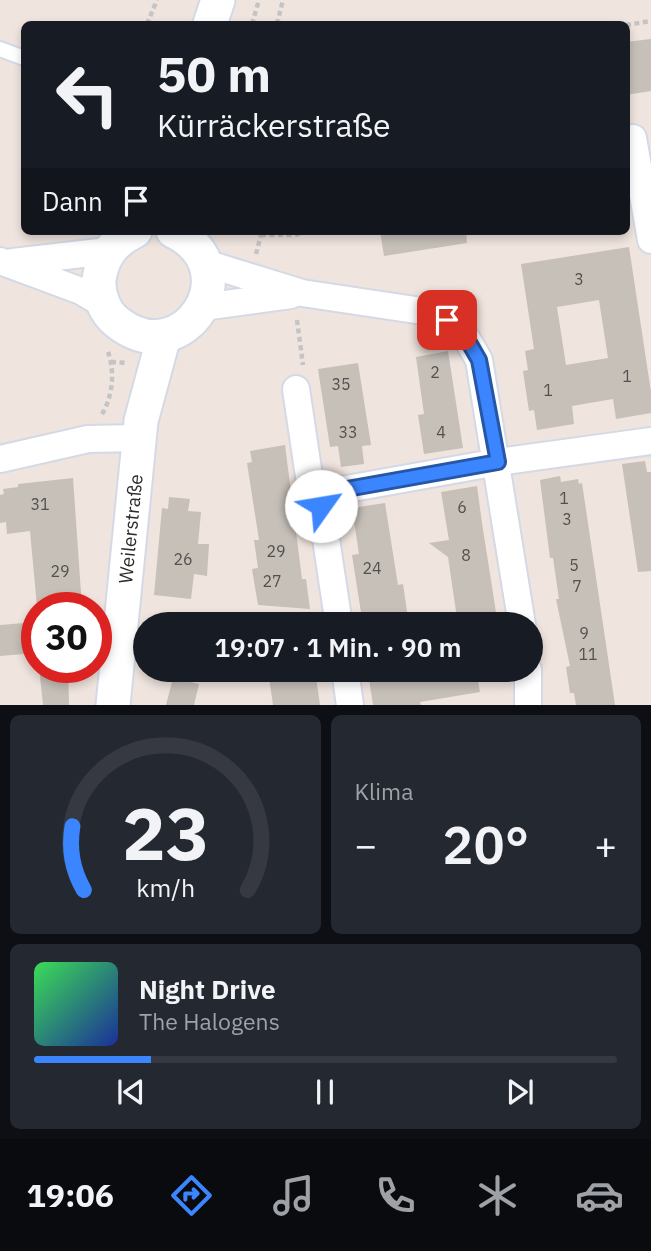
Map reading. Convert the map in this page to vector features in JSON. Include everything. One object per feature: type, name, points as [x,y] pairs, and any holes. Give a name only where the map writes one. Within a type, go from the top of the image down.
[{"type":"street","points":[[211,21],[218,0]]},
{"type":"street","points":[[637,138],[651,240]]},
{"type":"street","points":[[127,235],[108,251],[101,268],[99,286],[103,304],[114,320],[116,337],[164,336],[187,326],[203,307],[209,277],[187,240]]},
{"type":"street","points":[[187,240],[302,293],[422,311],[447,320],[464,334],[479,360],[498,462],[520,612]]},
{"type":"street","points":[[4,262],[108,251]]},
{"type":"street","points":[[4,262],[80,291],[103,304]]},
{"type":"street","points":[[203,307],[302,293]]},
{"type":"street","name":"Weilerstraße","points":[[113,705],[140,430],[164,336]]},
{"type":"street","name":"Weilerstraße","points":[[116,337],[140,430]]},
{"type":"street","points":[[296,389],[309,476],[327,497]]},
{"type":"street","points":[[0,459],[140,430]]},
{"type":"street","points":[[336,612],[321,506],[330,492],[498,462],[651,441]]},
{"type":"street","points":[[347,682],[350,705]]},
{"type":"street","points":[[528,682],[528,705]]},
{"type":"lane","points":[[0,49],[21,57]]},
{"type":"path","points":[[148,21],[157,0]]},
{"type":"path","points":[[253,21],[258,0]]},
{"type":"path","points":[[278,21],[283,0]]},
{"type":"path","points":[[630,24],[651,21]]},
{"type":"path","points":[[261,236],[295,235]]},
{"type":"path","points":[[285,320],[310,321]]},
{"type":"path","points":[[296,389],[306,387],[297,320]]},
{"type":"path","points":[[88,439],[83,422],[101,416],[111,391],[111,362],[116,337]]},
{"type":"building","points":[[651,39],[651,91],[630,94],[630,42]]},
{"type":"building","points":[[381,235],[466,235],[467,243],[384,256]]},
{"type":"building","points":[[629,247],[651,392],[651,413],[616,419],[613,399],[572,406],[574,424],[537,430],[534,410],[529,411],[523,371],[528,370],[525,351],[534,349],[521,264]],"holes":[[[599,300],[608,358],[566,365],[557,307]]]},
{"type":"building","points":[[448,351],[463,448],[424,454],[418,415],[424,414],[416,357]]},
{"type":"building","points":[[358,363],[371,445],[362,446],[364,464],[341,467],[338,446],[330,447],[318,369]]},
{"type":"building","points":[[285,445],[302,579],[306,579],[310,609],[258,605],[252,569],[258,568],[254,540],[259,540],[247,463],[252,462],[250,451]]},
{"type":"building","points":[[645,461],[647,472],[651,472],[651,571],[638,572],[622,464]]},
{"type":"building","points":[[560,476],[561,482],[578,479],[579,484],[582,483],[615,705],[576,705],[574,693],[570,693],[566,667],[570,666],[556,599],[559,599],[553,558],[550,558],[540,480]]},
{"type":"building","points":[[73,478],[81,592],[36,592],[30,531],[7,534],[6,522],[0,523],[0,495],[4,494],[3,489],[18,487],[18,484]]},
{"type":"building","points":[[477,486],[496,612],[456,612],[448,557],[429,543],[449,540],[441,492]]},
{"type":"building","points":[[169,497],[190,499],[188,511],[201,512],[198,544],[209,544],[207,576],[194,574],[191,599],[154,595],[162,508],[168,509]]},
{"type":"building","points":[[385,503],[398,585],[403,584],[407,612],[361,612],[352,555],[359,554],[352,508]]},
{"type":"building","points":[[21,623],[21,654],[0,656],[0,625]]},
{"type":"building","points":[[172,682],[199,684],[194,705],[166,705]]},
{"type":"building","points":[[270,682],[317,682],[320,705],[273,705]]},
{"type":"building","points":[[370,682],[478,682],[480,692],[420,702],[421,705],[373,705]]},
{"type":"building","points":[[41,683],[68,683],[69,705],[43,705]]},
{"type":"route","points":[[321,506],[330,492],[498,462],[479,360],[464,334],[447,320]]}]
